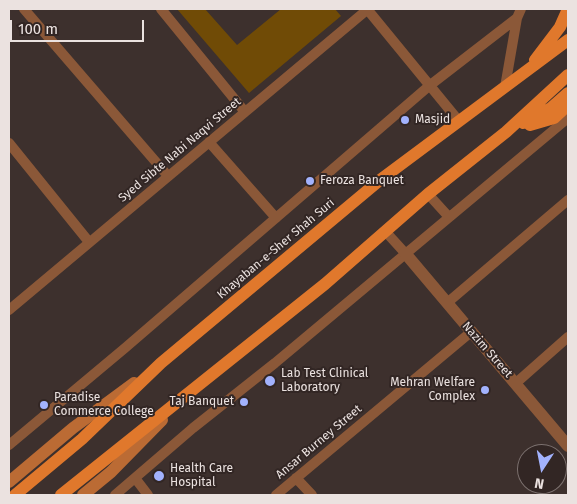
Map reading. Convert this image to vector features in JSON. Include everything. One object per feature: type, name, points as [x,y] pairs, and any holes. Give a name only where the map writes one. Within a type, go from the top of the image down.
[{"type":"main road","points":[[521,77],[560,27],[568,9]]},
{"type":"main road","name":"Khayaban-e-Sher Shah Suri","points":[[15,495],[82,439],[161,363],[380,180],[458,120],[521,77],[568,40]]},
{"type":"main road","points":[[60,495],[325,284],[428,194],[506,132],[568,75]]},
{"type":"main road","points":[[506,132],[551,108],[568,93]]},
{"type":"main road","points":[[506,132],[554,118],[568,105]]},
{"type":"main road","points":[[9,482],[73,428],[161,363]]},
{"type":"main road","points":[[83,495],[111,472],[189,393]]},
{"type":"street","points":[[24,9],[168,176]]},
{"type":"street","points":[[161,9],[245,112]]},
{"type":"street","points":[[367,9],[458,120]]},
{"type":"street","name":"Syed Sibte Nabi Naqvi Street","points":[[10,306],[90,242],[367,9]]},
{"type":"street","points":[[9,445],[429,86],[519,13]]},
{"type":"street","points":[[505,87],[519,13]]},
{"type":"street","points":[[115,495],[193,428],[275,363],[448,216],[568,118]]},
{"type":"street","points":[[209,142],[276,218]]},
{"type":"street","points":[[9,143],[90,242]]},
{"type":"street","points":[[428,194],[448,216]]},
{"type":"street","points":[[447,303],[568,200]]},
{"type":"street","points":[[385,232],[405,253]]},
{"type":"street","name":"Nazim Street","points":[[405,253],[568,446]]},
{"type":"street","name":"Ansar Burney Street","points":[[276,495],[471,332]]},
{"type":"street","points":[[516,384],[568,337]]},
{"type":"street","points":[[135,478],[148,495]]},
{"type":"street","points":[[296,478],[312,495]]},
{"type":"shaded area","points":[[177,9],[205,9],[237,45],[281,9],[335,9],[341,16],[249,93]]},
{"type":"place","name":"Masjid","points":[[405,120]]},
{"type":"place","name":"Feroza Banquet","points":[[310,181]]},
{"type":"place","name":"Lab Test Clinical Laboratory","points":[[270,381]]},
{"type":"place","name":"Mehran Welfare Complex","points":[[485,390]]},
{"type":"place","name":"Taj Banquet","points":[[244,402]]},
{"type":"place","name":"Paradise Commerce College","points":[[44,405]]},
{"type":"place","name":"Health Care Hospital","points":[[159,476]]}]
